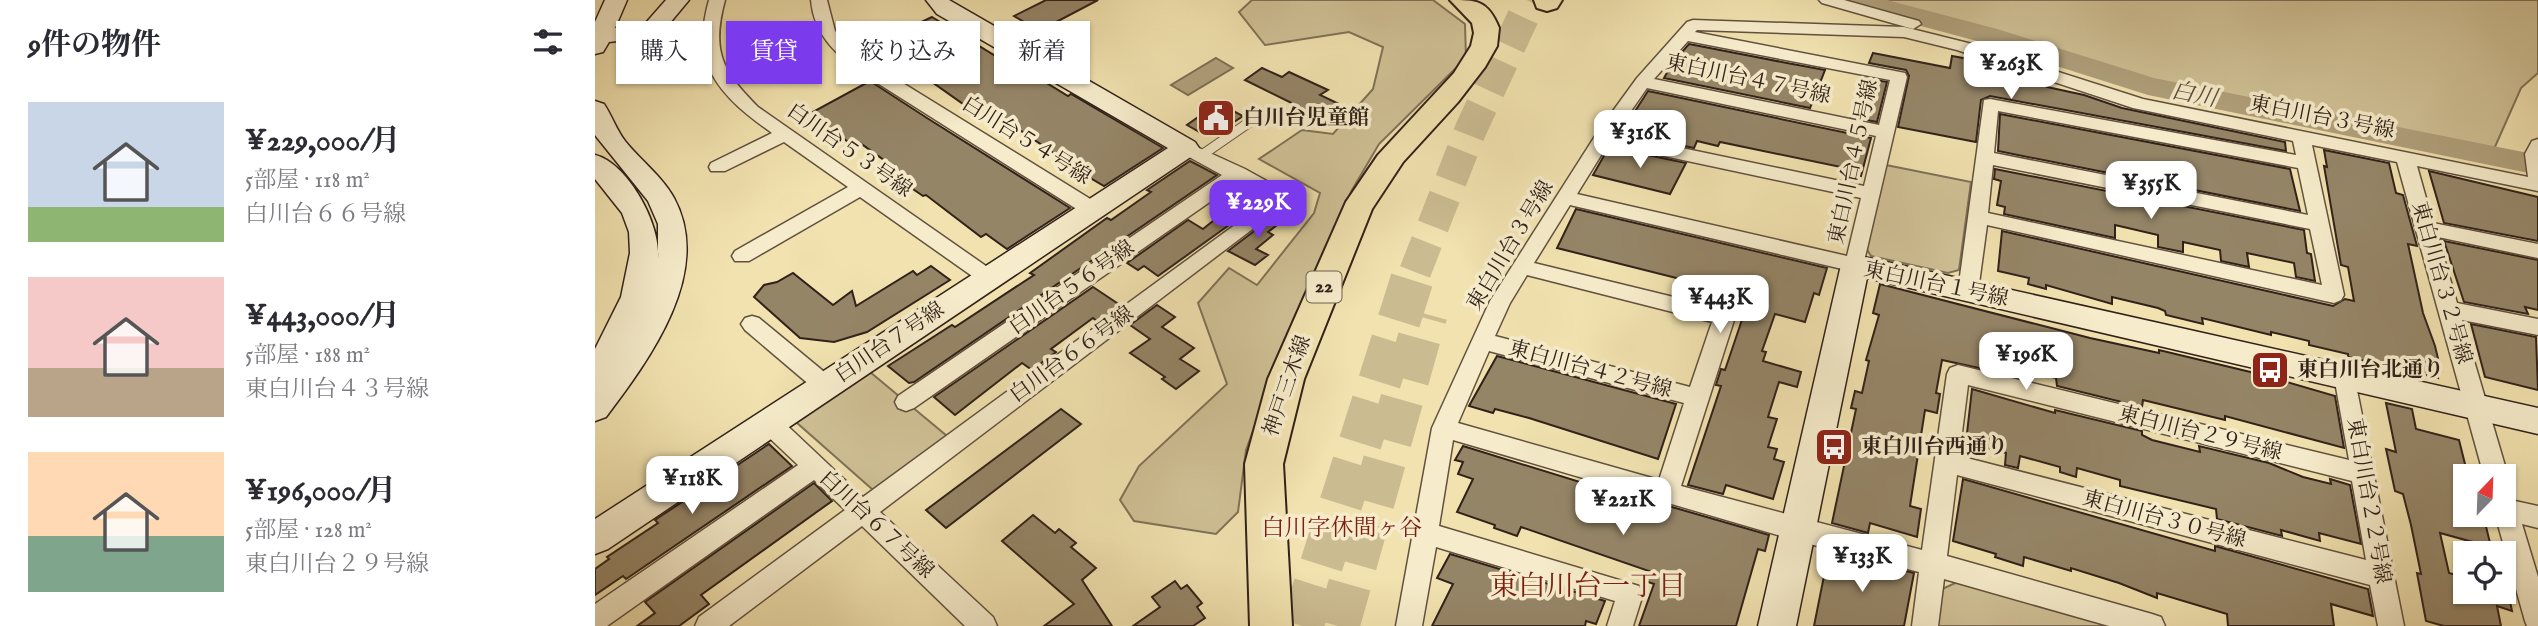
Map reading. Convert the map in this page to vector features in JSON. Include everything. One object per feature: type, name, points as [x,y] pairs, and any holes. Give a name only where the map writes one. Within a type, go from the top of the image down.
[{"type":"main road","name":"神戸三木線","points":[[1271,626],[1264,464],[1286,379],[1357,209],[1371,183],[1392,155],[1463,78],[1485,45],[1487,31],[1483,20],[1476,9],[1462,0]]},
{"type":"street","points":[[596,40],[616,0]]},
{"type":"street","points":[[596,40],[650,31],[678,0]]},
{"type":"street","name":"白川台５３号線","points":[[717,0],[710,19],[709,49],[722,81],[752,111],[989,278]]},
{"type":"street","name":"白川台５４号線","points":[[819,0],[819,18],[836,45],[1093,210]]},
{"type":"street","points":[[937,0],[957,16],[1194,152],[1238,173]]},
{"type":"street","points":[[1828,0],[1965,38],[1962,46]]},
{"type":"street","name":"東白川台３号線","points":[[1409,626],[1444,428],[1500,301],[1603,137],[1643,82],[1693,25],[1903,32],[1962,46],[2139,104],[2538,183]]},
{"type":"street","name":"東白川台４５号線","points":[[1682,35],[1899,77],[1855,265]]},
{"type":"street","name":"東白川台４７号線","points":[[1643,82],[1886,132]]},
{"type":"street","points":[[1968,291],[1990,103],[2305,163]]},
{"type":"street","points":[[595,109],[614,147],[648,181],[663,203],[672,239],[668,282],[652,322],[623,372],[595,408]]},
{"type":"street","points":[[718,167],[785,134]]},
{"type":"street","points":[[1603,137],[1871,194]]},
{"type":"street","points":[[1978,217],[2334,295],[2301,138]]},
{"type":"street","points":[[2536,150],[2538,183]]},
{"type":"street","name":"白川台７号線","points":[[595,538],[1093,210],[1194,152]]},
{"type":"street","points":[[1984,157],[2319,224]]},
{"type":"street","name":"東白川台３２号線","points":[[2406,158],[2493,464]]},
{"type":"street","points":[[595,163],[623,193],[637,214],[644,246],[640,286],[620,336],[595,373]]},
{"type":"street","name":"白川台６６号線","points":[[708,626],[1283,199],[1238,173]]},
{"type":"street","name":"白川台５６号線","points":[[906,402],[1238,173]]},
{"type":"street","points":[[742,256],[862,188]]},
{"type":"street","points":[[1566,198],[1855,265]]},
{"type":"street","points":[[2425,228],[2538,251]]},
{"type":"street","name":"東白川台１号線","points":[[1777,626],[1855,265],[2538,421]]},
{"type":"street","points":[[1522,267],[1724,317],[1667,491]]},
{"type":"street","points":[[2448,309],[2538,327]]},
{"type":"street","points":[[753,324],[826,386]]},
{"type":"street","name":"東白川台４２号線","points":[[1482,341],[1698,398]]},
{"type":"street","name":"東白川台２９号線","points":[[1925,626],[1958,374],[2363,474]]},
{"type":"street","name":"東白川台２２号線","points":[[2345,376],[2391,626]]},
{"type":"street","name":"白川台６７号線","points":[[769,424],[983,626]]},
{"type":"street","points":[[1444,428],[1798,530],[1933,564],[2152,626]]},
{"type":"street","name":"東白川台３０号線","points":[[1947,463],[2382,576]]},
{"type":"street","points":[[595,619],[814,467]]},
{"type":"street","points":[[2517,510],[2538,517]]},
{"type":"street","points":[[2511,527],[2538,619]]},
{"type":"street","points":[[1425,534],[1630,594],[1619,626]]},
{"type":"lane","points":[[1194,152],[1255,119]]},
{"type":"shaded area","points":[[1252,0],[1433,0],[1465,24],[1466,58],[1379,144],[1352,190],[1274,374],[1246,450],[1238,512],[1216,534],[1134,521],[1120,500],[1139,466],[1227,384],[1198,303],[1229,268],[1257,285],[1314,213],[1320,193],[1259,159],[1302,130],[1333,134],[1373,89],[1383,47],[1349,32],[1265,45],[1239,12]]},
{"type":"shaded area","points":[[1873,0],[2538,0],[2538,73],[2521,88],[2494,149],[2140,80],[1997,31]]},
{"type":"shaded area","points":[[1216,58],[1233,68],[1188,95],[1171,85]]},
{"type":"shaded area","points":[[1886,165],[1971,182],[1959,270],[1948,273],[1871,256],[1866,248]]},
{"type":"shaded area","points":[[870,372],[947,436],[873,490],[796,422]]},
{"type":"shaded area","points":[[1962,580],[2122,626],[1938,626],[1942,589]]},
{"type":"building","points":[[1046,0],[1098,0],[1058,21],[1022,21],[1014,16]]},
{"type":"building","points":[[1689,44],[1825,70],[1810,108],[1664,78],[1673,62]]},
{"type":"building","points":[[980,46],[994,55],[994,84],[1048,84],[1068,96],[1071,94],[1163,148],[1104,186],[1065,163],[1067,162],[993,112],[987,115],[971,104],[966,106],[935,84],[980,84]]},
{"type":"building","points":[[1873,53],[1950,68],[1952,56],[1979,61],[2020,73],[2019,77],[2048,83],[2047,87],[2084,95],[2122,108],[2285,142],[2286,151],[1990,96],[1981,100],[1976,142],[1898,127],[1909,76],[1906,70],[1869,63]]},
{"type":"building","points":[[1262,68],[1282,77],[1289,72],[1328,90],[1320,95],[1341,105],[1322,118],[1245,80]]},
{"type":"building","points":[[1864,78],[1887,82],[1877,122],[1851,117]]},
{"type":"building","points":[[864,84],[875,84],[1070,208],[1007,249],[986,234],[981,237],[926,195],[923,196],[888,172],[895,168],[860,143],[854,146],[809,114]]},
{"type":"building","points":[[1648,91],[1871,138],[1861,176],[1840,171],[1841,167],[1720,142],[1718,146],[1697,141],[1694,148],[1621,133]]},
{"type":"building","name":"白川台児童館","points":[[1218,103],[1243,116],[1214,135],[1208,131],[1203,134],[1187,125]]},
{"type":"building","points":[[2000,114],[2290,169],[2300,211],[1998,151]]},
{"type":"building","points":[[1609,147],[1686,163],[1670,194],[1593,175]]},
{"type":"building","points":[[2324,150],[2389,163],[2396,193],[2403,195],[2417,246],[2408,244],[2423,313],[2441,371],[2436,370],[2438,378],[2348,357],[2348,354],[2309,345],[2309,341],[2271,332],[2271,335],[2202,318],[2203,324],[2166,315],[2165,311],[2158,308],[2112,297],[2112,304],[2046,285],[2046,289],[2028,284],[2029,278],[1998,271],[2002,231],[2333,306],[2345,299],[2354,301],[2348,267],[2341,265],[2324,166],[2327,167]]},
{"type":"building","points":[[1190,161],[1217,175],[914,382],[909,383],[888,366],[952,325],[955,327],[1034,275],[1030,273],[1107,218],[1111,220],[1151,192],[1147,190]]},
{"type":"building","points":[[1995,169],[2304,230],[2315,281],[2296,277],[2294,263],[2247,253],[2249,267],[2221,261],[2220,250],[2183,242],[2183,252],[2158,247],[2158,235],[2115,225],[2115,238],[2004,214],[2005,207],[1997,205],[2001,181],[1994,179]]},
{"type":"building","points":[[2429,171],[2538,197],[2538,241],[2444,223]]},
{"type":"building","points":[[1237,186],[1264,200],[1158,276],[1144,266],[1138,270],[1127,263],[1188,220],[1203,229],[1234,204],[1221,197]]},
{"type":"building","points":[[1283,209],[1291,214],[1268,232],[1273,235],[1256,249],[1268,255],[1255,265],[1228,251]]},
{"type":"building","points":[[1576,209],[1827,268],[1819,295],[1814,293],[1805,322],[1775,314],[1762,351],[1766,352],[1763,361],[1801,372],[1797,387],[1779,382],[1768,417],[1777,419],[1768,447],[1777,449],[1774,459],[1784,462],[1773,499],[1726,485],[1723,494],[1688,485],[1721,386],[1716,385],[1721,369],[1725,370],[1748,302],[1742,300],[1744,295],[1557,248]]},
{"type":"building","points":[[2444,241],[2538,260],[2538,310],[2525,307],[2528,314],[2464,302]]},
{"type":"building","points":[[931,266],[950,280],[867,332],[834,342],[800,338],[754,297],[764,285],[777,282],[793,273],[833,305],[852,291],[856,306],[913,271],[917,275]]},
{"type":"building","points":[[1880,284],[2090,338],[2159,353],[2159,350],[2263,375],[2335,396],[2344,448],[2225,416],[2225,420],[2143,400],[2142,407],[2057,386],[2056,378],[2017,368],[2016,376],[1942,360],[1936,393],[1940,394],[1937,413],[1925,410],[1910,506],[1921,509],[1917,537],[1870,523],[1868,533],[1832,523],[1856,409],[1851,408],[1855,391],[1862,393],[1869,361],[1866,360],[1879,315],[1873,313]]},
{"type":"building","points":[[1093,287],[1120,305],[1098,322],[1093,318],[1051,349],[1056,352],[1032,370],[1022,363],[955,415],[934,397]]},
{"type":"building","points":[[1157,305],[1175,317],[1162,327],[1194,348],[1180,359],[1199,371],[1176,389],[1162,379],[1165,377],[1130,353],[1150,339],[1130,325]]},
{"type":"building","points":[[2471,324],[2536,337],[2538,390],[2485,377]]},
{"type":"building","points":[[1497,356],[1676,404],[1658,459],[1529,418],[1495,409],[1493,413],[1469,406]]},
{"type":"building","points":[[1972,389],[2055,413],[2055,410],[2142,431],[2142,435],[2152,440],[2200,452],[2199,446],[2269,463],[2303,477],[2331,484],[2330,479],[2350,485],[2361,544],[2319,533],[2320,541],[2281,530],[2282,536],[2217,519],[2216,509],[2120,486],[2120,480],[2077,468],[2076,477],[2060,472],[2060,467],[2020,456],[2018,468],[2005,465],[2006,453],[1966,442]]},
{"type":"building","points":[[2386,403],[2412,409],[2416,429],[2459,440],[2465,464],[2453,464],[2453,527],[2486,527],[2490,541],[2469,541],[2440,533],[2449,573],[2453,574],[2453,604],[2511,604],[2512,611],[2497,606],[2501,626],[2444,626],[2426,621],[2417,573],[2421,574],[2411,525],[2403,494],[2395,491],[2386,449],[2396,452]]},
{"type":"building","points":[[1061,409],[1081,424],[946,528],[926,510]]},
{"type":"building","points":[[769,444],[792,466],[626,579],[623,576],[595,595],[595,569],[609,559],[607,557],[658,523],[655,520]]},
{"type":"building","points":[[1463,446],[1664,508],[1665,505],[1769,535],[1765,551],[1758,549],[1736,626],[1639,626],[1654,584],[1645,581],[1649,571],[1521,527],[1517,536],[1457,512],[1473,479],[1458,474],[1463,462],[1455,460]]},
{"type":"building","points":[[1963,479],[2215,551],[2215,546],[2368,589],[2373,616],[2331,604],[2334,626],[2228,626],[2227,614],[2157,593],[2157,598],[2071,568],[2071,571],[2024,557],[2023,566],[1995,557],[1996,554],[1953,541]]},
{"type":"building","points":[[814,483],[832,501],[701,595],[709,604],[679,626],[637,626],[655,613],[645,602]]},
{"type":"building","points":[[1033,515],[1055,533],[1059,529],[1076,543],[1071,547],[1096,568],[1082,580],[1112,626],[1044,626],[1074,604],[1002,541]]},
{"type":"building","points":[[1826,551],[1914,573],[1904,626],[1814,626],[1826,566],[1823,565]]},
{"type":"building","points":[[1450,554],[1605,601],[1596,624],[1586,621],[1585,626],[1432,626],[1453,584],[1437,578]]},
{"type":"building","points":[[1175,581],[1181,589],[1187,585],[1202,603],[1197,607],[1205,618],[1193,626],[1133,626],[1160,607],[1152,597]]},
{"type":"waterway","name":"白川","points":[[1856,0],[1987,35],[2148,86],[2538,165]]},
{"type":"tunnel","points":[[1415,272],[1471,129],[1531,0]]},
{"type":"tunnel","points":[[1302,626],[1415,270]]},
{"type":"tunnel","points":[[1338,626],[1426,314]]},
{"type":"place","name":"白川台児童館","points":[[1216,118]]},
{"type":"place","name":"東白川台北通り","points":[[2270,370]]},
{"type":"place","name":"東白川台西通り","points":[[1834,447]]},
{"type":"district","name":"白川字休間ヶ谷","points":[[1342,528]]},
{"type":"district","name":"東白川台一丁目","points":[[1588,587]]}]
